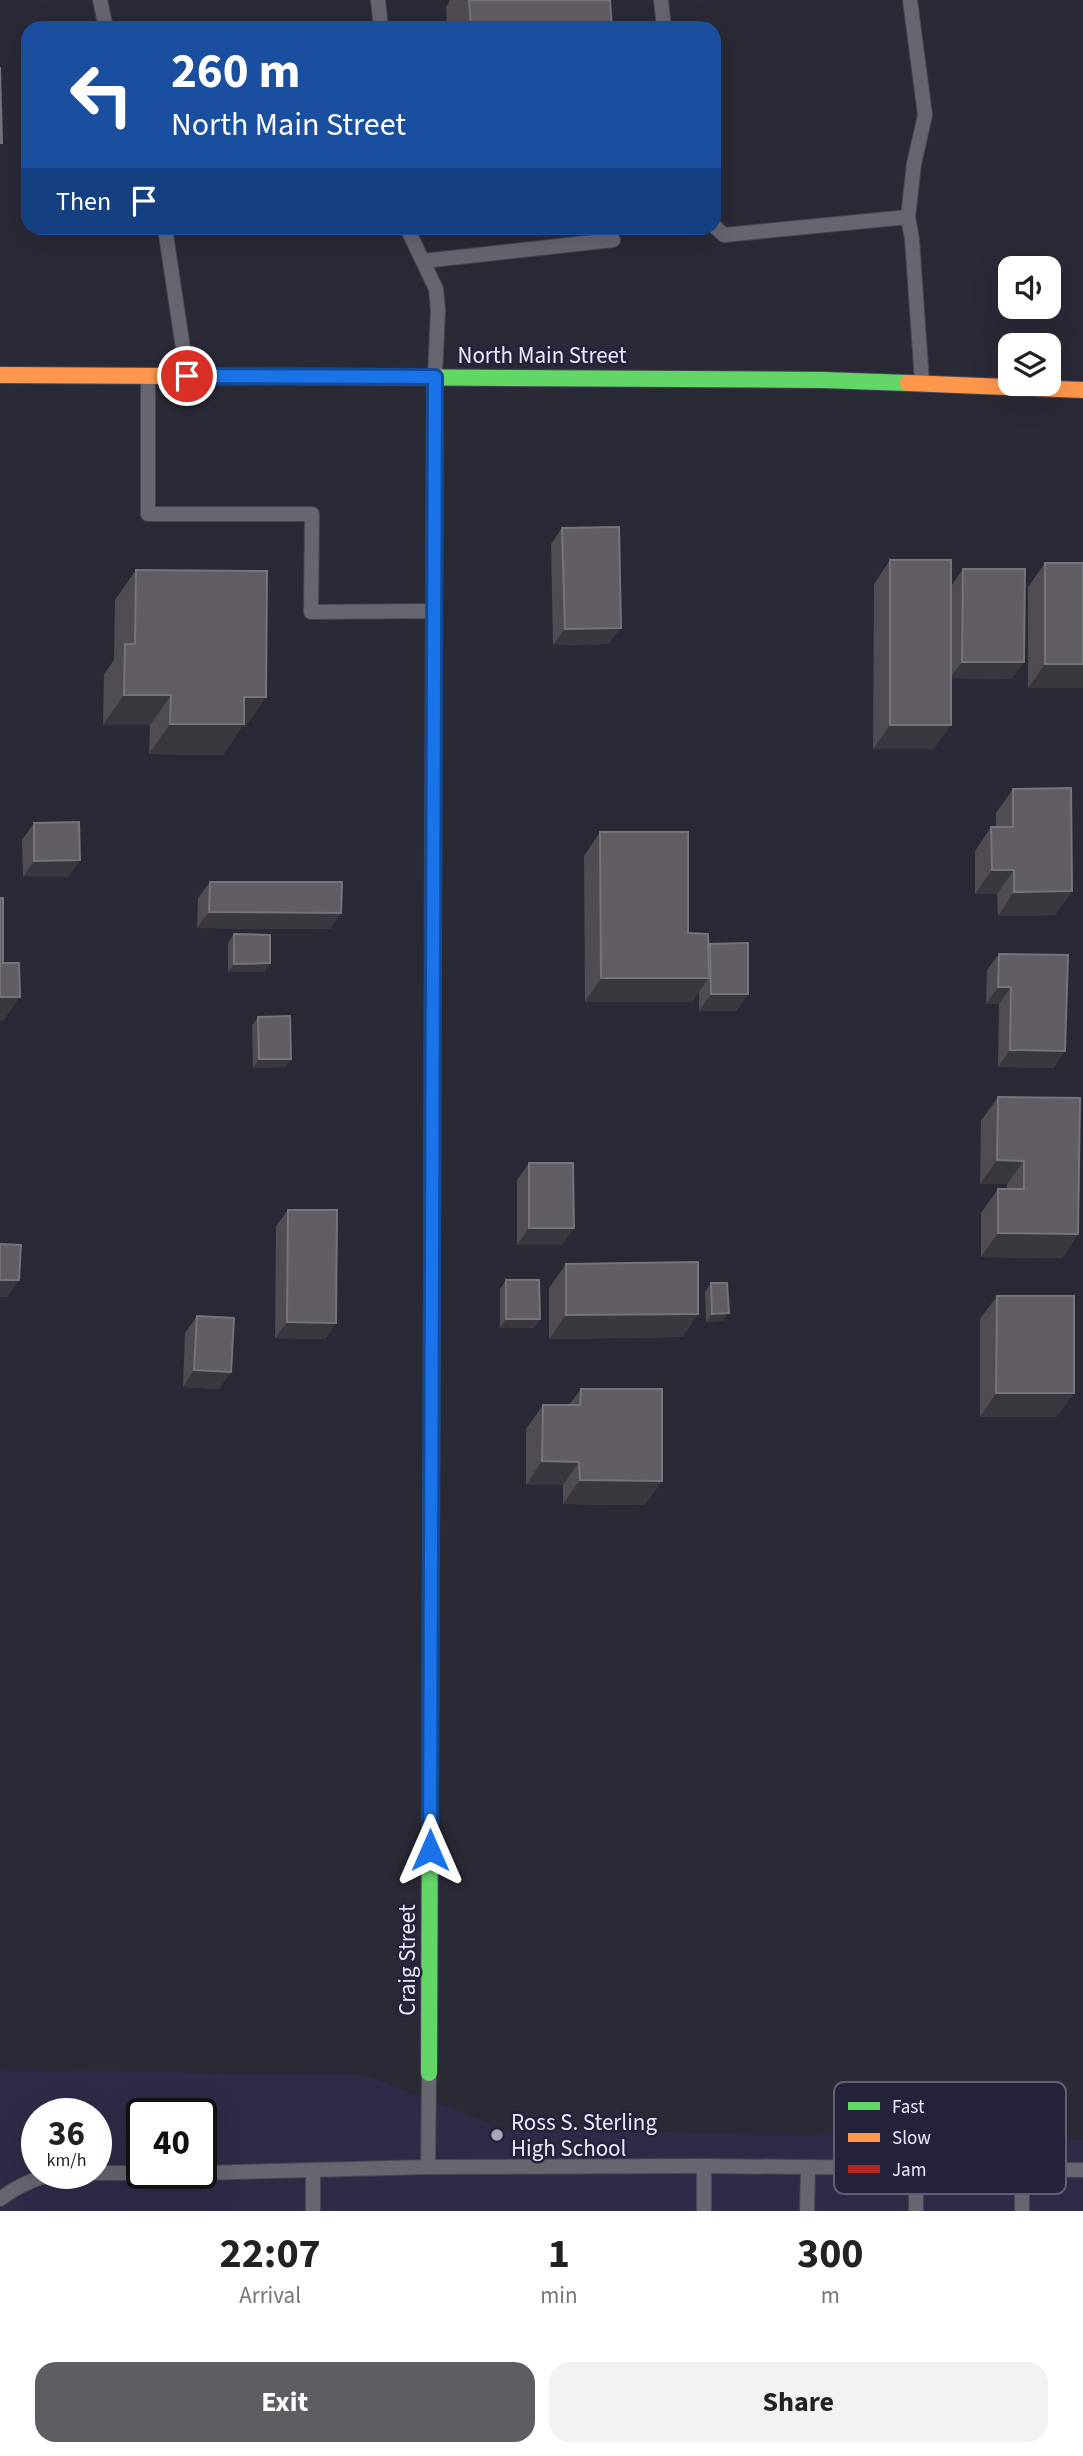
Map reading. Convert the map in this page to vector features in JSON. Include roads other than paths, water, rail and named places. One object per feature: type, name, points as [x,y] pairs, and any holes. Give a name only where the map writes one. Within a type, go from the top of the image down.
[{"type":"street","name":"North Main Street","points":[[0,375],[823,380],[1083,390]]},
{"type":"street","name":"Craig Street","points":[[429,2073],[435,377]]},
{"type":"lane","points":[[100,0],[104,21]]},
{"type":"lane","points":[[378,0],[380,21]]},
{"type":"lane","points":[[661,0],[663,21]]},
{"type":"lane","points":[[910,0],[925,115],[914,164],[908,217],[912,239],[922,383]]},
{"type":"lane","points":[[721,232],[724,235],[908,217]]},
{"type":"lane","points":[[165,235],[187,376]]},
{"type":"lane","points":[[410,235],[436,289],[438,310],[435,377]]},
{"type":"lane","points":[[423,261],[613,240]]},
{"type":"lane","points":[[148,375],[148,514],[312,514],[311,612],[434,611]]},
{"type":"lane","points":[[428,2167],[429,2073]]},
{"type":"lane","points":[[704,2166],[704,2211]]},
{"type":"lane","points":[[217,2173],[428,2167],[834,2167]]},
{"type":"lane","points":[[807,2211],[808,2167]]},
{"type":"lane","points":[[313,2171],[313,2211]]},
{"type":"lane","points":[[0,2199],[21,2186]]},
{"type":"place","name":"Ross S. Sterling High School","points":[[497,2135]]}]
